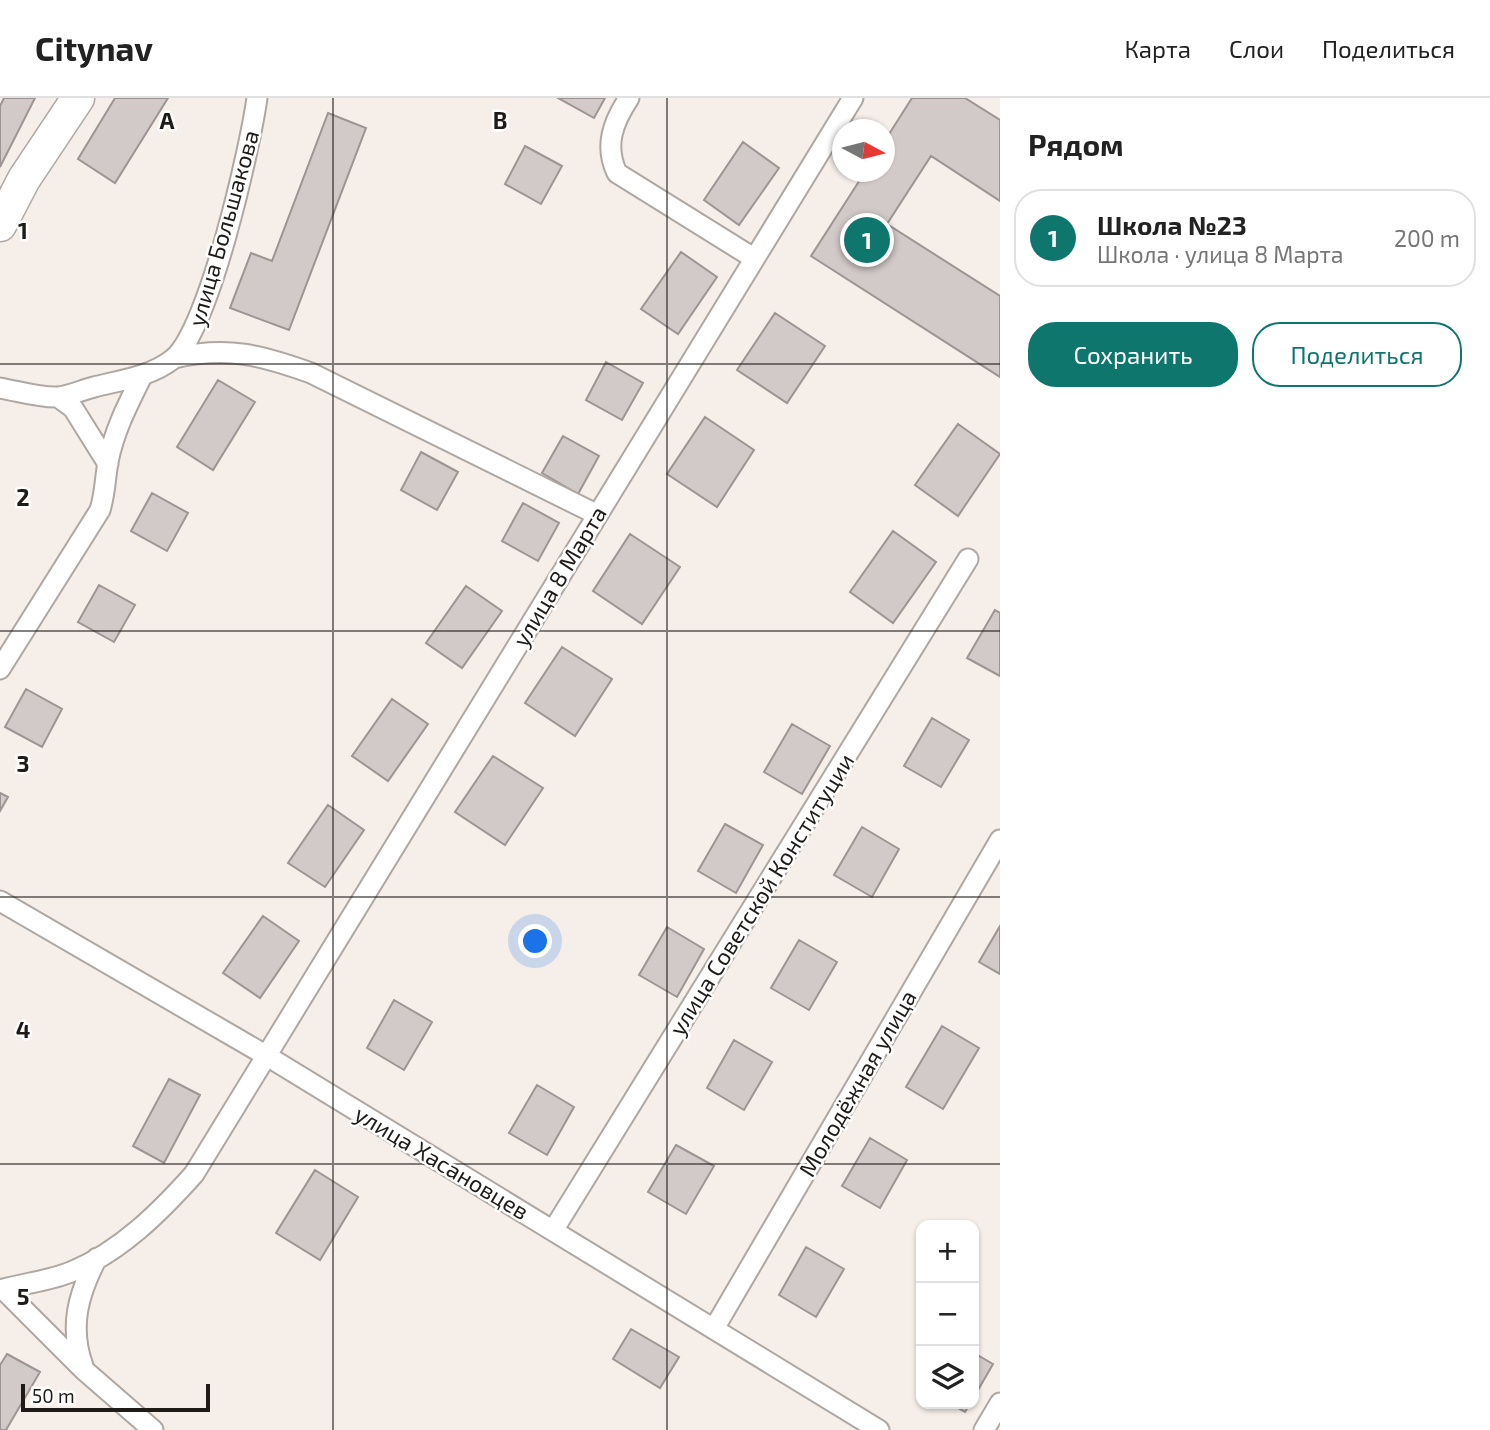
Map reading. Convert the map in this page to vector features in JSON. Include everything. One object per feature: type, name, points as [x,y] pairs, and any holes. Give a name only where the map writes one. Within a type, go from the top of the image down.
[{"type":"main road","points":[[0,225],[24,179],[78,98]]},
{"type":"street","name":"улица Большакова","points":[[0,388],[58,397],[142,376],[174,358],[194,333],[206,300],[239,183],[257,98]]},
{"type":"street","points":[[629,98],[616,117],[612,135],[609,156],[617,173],[752,257]]},
{"type":"street","name":"улица 8 Марта","points":[[2,1289],[72,1272],[97,1258],[161,1212],[194,1174],[752,257],[853,98]]},
{"type":"street","points":[[174,358],[208,351],[238,352],[272,359],[311,373],[596,514]]},
{"type":"street","points":[[0,669],[100,510],[108,486],[108,464],[121,416],[142,376]]},
{"type":"street","points":[[58,397],[73,408],[108,464]]},
{"type":"street","name":"улица Советской Конституции","points":[[554,1229],[968,559]]},
{"type":"street","name":"Молодёжная улица","points":[[715,1327],[1000,840]]},
{"type":"street","name":"улица Хасановцев","points":[[0,901],[267,1056],[715,1327],[879,1430]]},
{"type":"street","points":[[84,1370],[76,1346],[74,1328],[85,1282],[97,1258]]},
{"type":"street","points":[[2,1289],[84,1370],[153,1430]]},
{"type":"street","points":[[984,1430],[1000,1404]]},
{"type":"building","points":[[4,98],[35,98],[0,167],[0,106]]},
{"type":"building","points":[[115,98],[168,98],[115,183],[78,159]]},
{"type":"building","points":[[558,98],[605,98],[594,118]]},
{"type":"building","points":[[912,98],[965,98],[1000,120],[1000,201],[931,156],[887,224],[1000,296],[1000,377],[811,256],[859,182],[895,182],[895,125]]},
{"type":"building","points":[[328,113],[366,128],[289,330],[230,308],[251,253],[272,261]]},
{"type":"building","points":[[743,142],[779,168],[739,225],[704,200]]},
{"type":"building","points":[[525,146],[562,166],[541,204],[505,184]]},
{"type":"building","points":[[681,252],[717,277],[678,334],[641,309]]},
{"type":"building","points":[[775,313],[825,346],[787,403],[737,370]]},
{"type":"building","points":[[606,362],[643,383],[622,420],[586,400]]},
{"type":"building","points":[[218,380],[255,402],[213,470],[177,447]]},
{"type":"building","points":[[705,417],[754,450],[717,507],[667,474]]},
{"type":"building","points":[[958,424],[1000,454],[958,516],[915,485]]},
{"type":"building","points":[[563,436],[599,456],[578,494],[542,473]]},
{"type":"building","points":[[421,452],[458,472],[437,510],[401,490]]},
{"type":"building","points":[[152,493],[188,513],[167,551],[131,531]]},
{"type":"building","points":[[523,503],[559,523],[538,561],[502,541]]},
{"type":"building","points":[[893,531],[936,562],[893,623],[850,592]]},
{"type":"building","points":[[630,534],[680,567],[642,624],[593,591]]},
{"type":"building","points":[[99,585],[135,605],[114,642],[78,622]]},
{"type":"building","points":[[466,586],[502,611],[462,668],[426,643]]},
{"type":"building","points":[[995,610],[1000,613],[1000,676],[967,658]]},
{"type":"building","points":[[562,647],[612,679],[575,736],[525,703]]},
{"type":"building","points":[[26,689],[62,709],[42,747],[5,727]]},
{"type":"building","points":[[392,699],[428,724],[388,781],[352,756]]},
{"type":"building","points":[[932,718],[969,740],[941,787],[904,766]]},
{"type":"building","points":[[792,724],[830,746],[802,794],[764,772]]},
{"type":"building","points":[[493,756],[543,788],[505,845],[455,812]]},
{"type":"building","points":[[0,793],[8,797],[0,811]]},
{"type":"building","points":[[328,805],[364,830],[325,887],[288,863]]},
{"type":"building","points":[[725,824],[763,845],[736,893],[698,871]]},
{"type":"building","points":[[862,827],[899,849],[872,897],[834,875]]},
{"type":"building","points":[[263,916],[299,941],[260,998],[223,973]]},
{"type":"building","points":[[1000,926],[1000,974],[979,962]]},
{"type":"building","points":[[667,927],[704,949],[677,997],[639,975]]},
{"type":"building","points":[[799,940],[837,962],[809,1010],[771,988]]},
{"type":"building","points":[[394,1000],[432,1022],[404,1070],[367,1048]]},
{"type":"building","points":[[942,1026],[979,1048],[943,1109],[906,1087]]},
{"type":"building","points":[[734,1040],[772,1062],[744,1110],[707,1088]]},
{"type":"building","points":[[169,1079],[200,1095],[164,1163],[133,1146]]},
{"type":"building","points":[[537,1085],[574,1107],[547,1155],[509,1133]]},
{"type":"building","points":[[870,1138],[907,1160],[880,1208],[842,1186]]},
{"type":"building","points":[[676,1145],[714,1166],[686,1214],[648,1192]]},
{"type":"building","points":[[315,1170],[358,1197],[320,1260],[276,1233]]},
{"type":"building","points":[[806,1247],[844,1269],[816,1317],[779,1295]]},
{"type":"building","points":[[631,1329],[679,1357],[660,1388],[613,1359]]},
{"type":"building","points":[[7,1354],[40,1372],[6,1430],[0,1430],[0,1365]]},
{"type":"building","points":[[979,1356],[993,1364],[979,1388]]},
{"type":"place","name":"Школа №23","points":[[867,240]]}]
